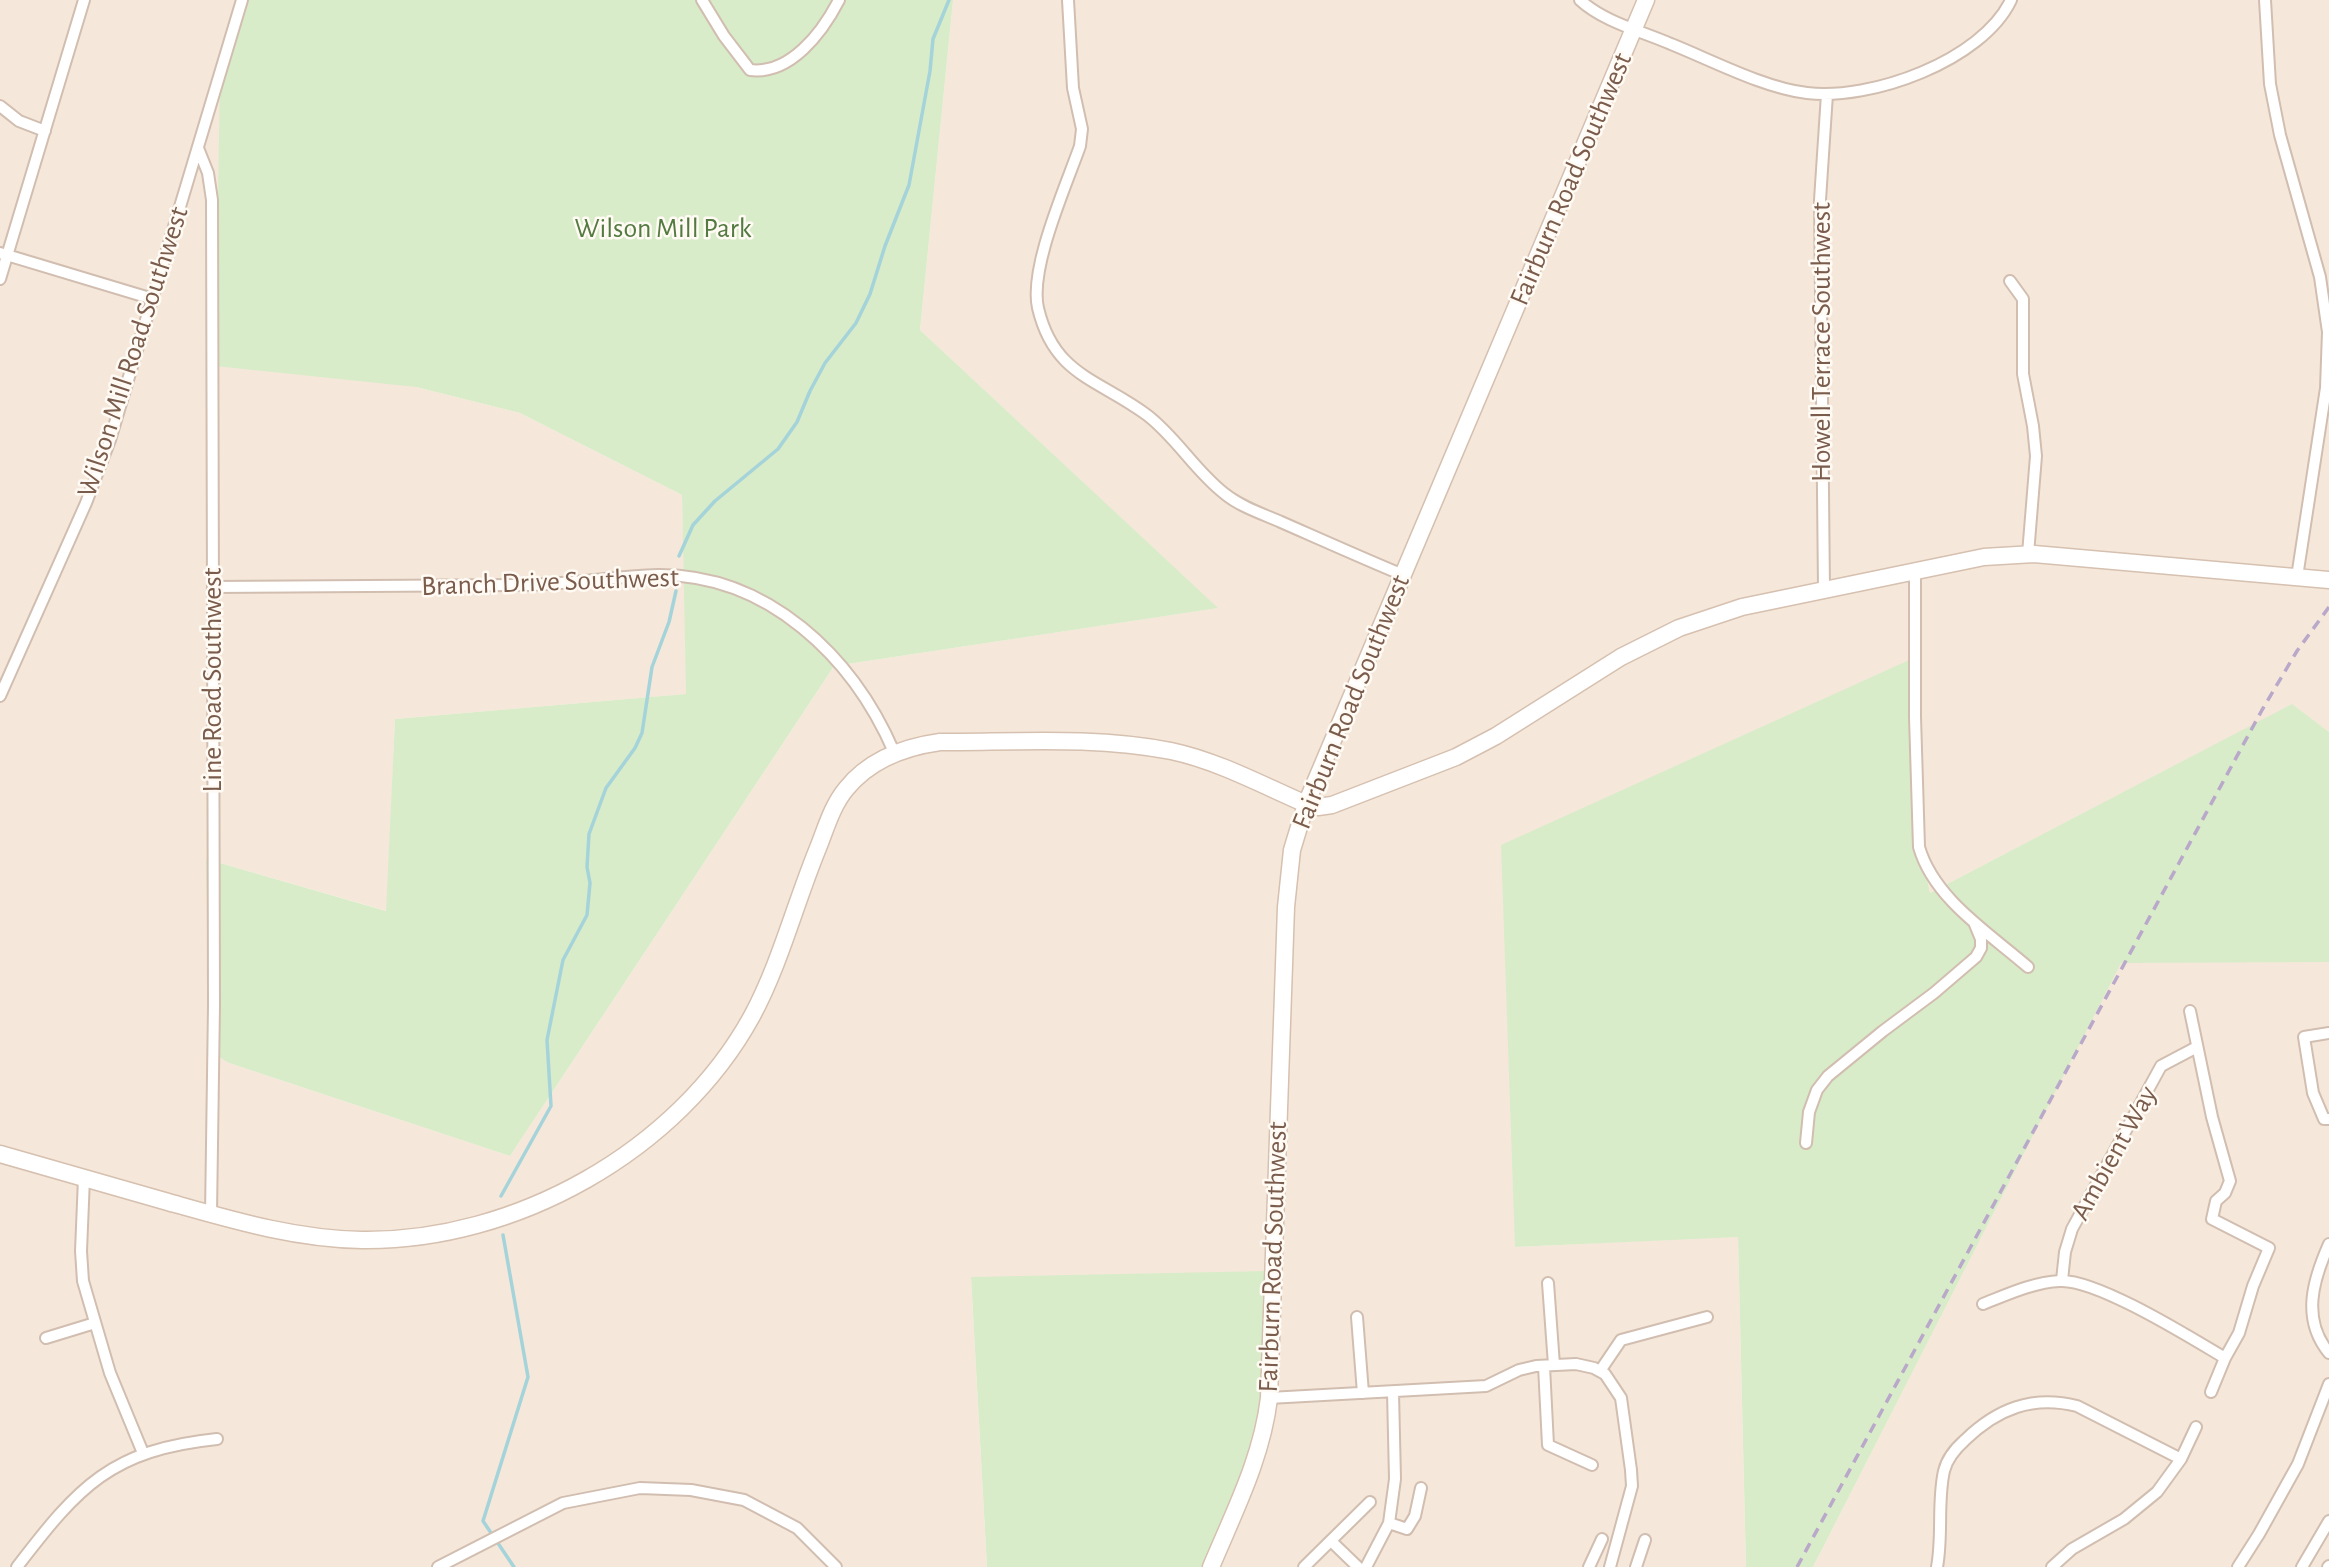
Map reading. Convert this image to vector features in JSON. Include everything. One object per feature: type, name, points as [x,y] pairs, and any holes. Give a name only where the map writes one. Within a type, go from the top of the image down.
[{"type":"street","points":[[0,279],[4,254],[45,131],[84,0]]},
{"type":"street","name":"Wilson Mill Road Southwest","points":[[0,696],[86,503],[110,440],[242,0]]},
{"type":"street","points":[[702,0],[724,36],[750,70],[764,72],[775,69],[801,51],[832,13],[839,0]]},
{"type":"street","points":[[1068,0],[1073,88],[1082,129],[1080,146],[1038,273],[1038,306],[1048,337],[1060,357],[1078,374],[1134,406],[1160,425],[1205,478],[1227,496],[1403,575]]},
{"type":"street","points":[[1580,0],[1601,15],[1780,87],[1804,93],[1827,94],[1890,84],[1933,68],[1974,42],[1996,22],[2011,0]]},
{"type":"street","name":"Fairburn Road Southwest","points":[[1210,1567],[1254,1464],[1265,1428],[1269,1398],[1286,907],[1292,850],[1306,804],[1646,0]]},
{"type":"street","points":[[2265,0],[2270,84],[2280,135],[2320,277],[2328,332],[2326,388],[2297,577]]},
{"type":"street","name":"Howell Terrace Southwest","points":[[1824,590],[1820,200],[1827,94]]},
{"type":"street","points":[[0,106],[19,121],[45,131]]},
{"type":"street","name":"Line Road Southwest","points":[[198,148],[208,173],[212,200],[214,1005],[211,1214]]},
{"type":"street","points":[[4,254],[153,299]]},
{"type":"street","points":[[2010,281],[2023,299],[2023,374],[2036,456],[2028,554]]},
{"type":"street","points":[[0,1154],[265,1229],[316,1238],[365,1240],[413,1237],[467,1227],[526,1209],[571,1190],[640,1144],[685,1103],[733,1047],[751,1017],[768,982],[834,807],[859,775],[894,752],[940,742],[1101,743],[1138,746],[1207,762],[1318,807],[1332,805],[1456,757],[1496,736],[1621,657],[1679,628],[1742,607],[1984,557],[2028,554],[2329,580]]},
{"type":"street","points":[[1915,572],[1915,717],[1919,847],[1932,878],[1953,902],[2028,967]]},
{"type":"street","name":"Branch Drive Southwest","points":[[213,587],[538,585],[658,575],[712,581],[742,590],[767,602],[814,636],[862,696],[887,735],[894,752]]},
{"type":"street","points":[[1806,1143],[1809,1112],[1817,1090],[1828,1076],[1976,957],[1981,948],[1981,939],[1972,919]]},
{"type":"street","name":"Ambient Way","points":[[2190,1011],[2212,1117],[2230,1181],[2225,1193],[2216,1200],[2212,1219],[2269,1248],[2253,1286],[2239,1333],[2225,1358]]},
{"type":"street","points":[[2329,1033],[2304,1038],[2313,1093],[2324,1119],[2329,1119]]},
{"type":"street","name":"Ambient Way","points":[[2062,1280],[2065,1252],[2072,1229],[2161,1066],[2197,1047]]},
{"type":"street","points":[[84,1178],[81,1251],[83,1281],[110,1373],[143,1453]]},
{"type":"street","points":[[2329,1244],[2314,1280],[2311,1310],[2323,1346],[2329,1353]]},
{"type":"street","points":[[1983,1304],[2062,1280],[2116,1298],[2225,1358],[2211,1392]]},
{"type":"street","points":[[1548,1283],[1548,1445],[1592,1465]]},
{"type":"street","points":[[1357,1317],[1363,1393]]},
{"type":"street","points":[[1600,1371],[1621,1340],[1707,1317]]},
{"type":"street","points":[[46,1338],[94,1323]]},
{"type":"street","points":[[1269,1398],[1486,1385],[1519,1370],[1549,1365],[1576,1364],[1600,1371],[1613,1382],[1621,1398],[1632,1486],[1610,1567]]},
{"type":"street","points":[[2238,1567],[2298,1464],[2329,1384]]},
{"type":"street","points":[[1366,1567],[1389,1523],[1395,1479],[1392,1392]]},
{"type":"street","points":[[1937,1567],[1944,1467],[1950,1455],[1977,1428],[2007,1409],[2035,1403],[2059,1402],[2077,1406],[2181,1459]]},
{"type":"street","points":[[2052,1567],[2072,1549],[2124,1519],[2157,1492],[2181,1459],[2196,1427]]},
{"type":"street","points":[[17,1567],[54,1518],[74,1497],[105,1473],[143,1453],[178,1443],[217,1439]]},
{"type":"street","points":[[438,1567],[563,1503],[640,1488],[691,1490],[744,1500],[797,1528],[836,1567]]},
{"type":"street","points":[[1389,1523],[1407,1529],[1415,1516],[1421,1488]]},
{"type":"street","points":[[1304,1567],[1370,1502]]},
{"type":"street","points":[[2302,1567],[2329,1521]]},
{"type":"street","points":[[1589,1567],[1602,1539]]},
{"type":"street","points":[[1636,1567],[1644,1540]]},
{"type":"street","points":[[1331,1541],[1358,1567]]},
{"type":"shaded area","points":[[0,0],[245,0],[416,387],[520,413],[682,495],[687,694],[395,719],[387,911],[206,859],[229,1063],[510,1156],[834,666],[1217,608],[920,330],[953,0],[2329,0],[2329,732],[2292,705],[1930,893],[1923,860],[1516,1247],[1738,1236],[1746,1567],[1216,1567],[971,1277],[987,1567],[0,1567]]},
{"type":"shaded area","points":[[2121,962],[2329,962],[2329,1567],[1813,1567]]},
{"type":"green space","name":"Wilson Mill Park","points":[[245,0],[953,0],[920,330],[1218,608],[834,666],[510,1156],[229,1063],[210,1051],[206,859],[386,911],[395,719],[686,694],[682,495],[520,413],[416,387],[215,366],[220,78]]},
{"type":"green space","points":[[1918,656],[1923,860],[1930,893],[2292,704],[2329,732],[2329,962],[2121,963],[1813,1567],[1746,1567],[1738,1237],[1515,1247],[1501,845]]},
{"type":"green space","points":[[1268,1271],[1265,1438],[1216,1567],[987,1567],[971,1277]]},
{"type":"waterway","points":[[679,556],[693,525],[715,501],[778,449],[797,422],[825,363],[856,323],[870,294],[909,185],[930,71],[933,39],[949,0]]},
{"type":"waterway","points":[[501,1196],[551,1106],[547,1040],[563,960],[587,915],[590,883],[587,867],[589,834],[606,788],[635,748],[642,733],[652,667],[669,622],[676,591]]},
{"type":"waterway","points":[[503,1235],[528,1377],[483,1521],[514,1567]]},
{"type":"railway","points":[[1797,1567],[2262,710],[2297,651],[2329,607]]}]
